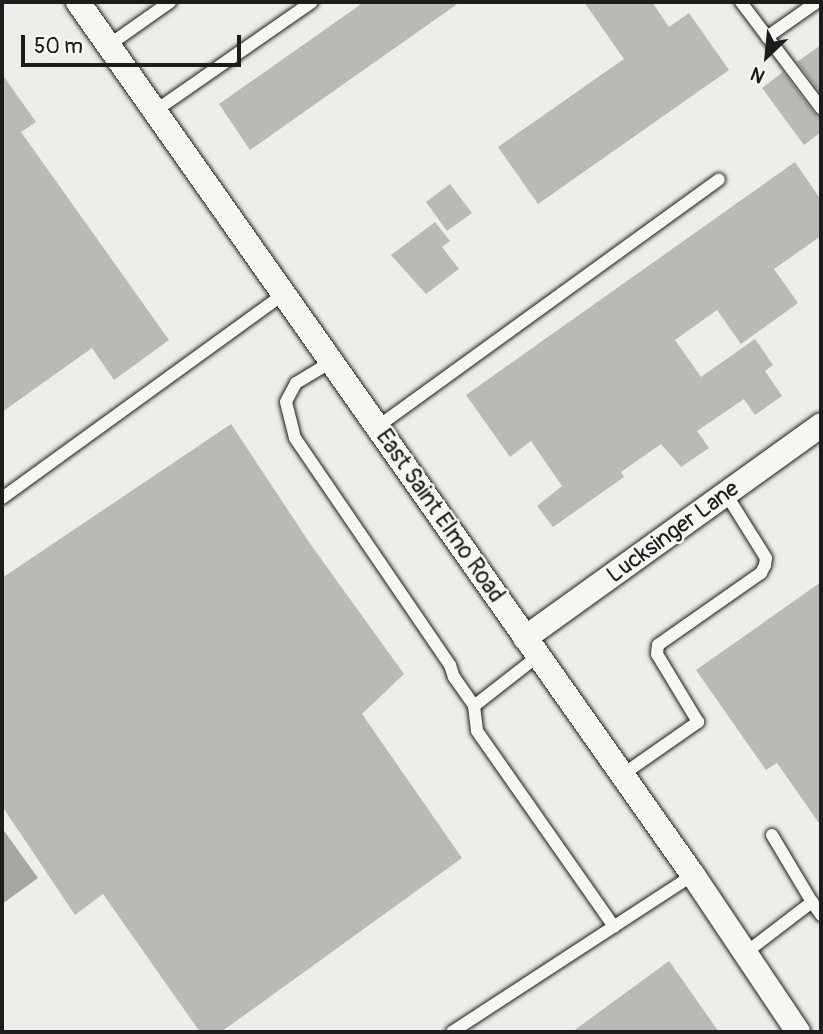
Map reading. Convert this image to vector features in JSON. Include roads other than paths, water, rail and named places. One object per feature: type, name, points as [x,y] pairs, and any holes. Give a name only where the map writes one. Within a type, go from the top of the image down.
[{"type":"street","name":"East Saint Elmo Road","points":[[78,2],[693,875],[798,1032]]},
{"type":"street","name":"Lucksinger Lane","points":[[532,647],[726,494],[821,425]]},
{"type":"lane","points":[[108,45],[170,2]]},
{"type":"lane","points":[[155,111],[312,2]]},
{"type":"lane","points":[[741,2],[821,108]]},
{"type":"lane","points":[[767,37],[817,2]]},
{"type":"lane","points":[[377,427],[719,180]]},
{"type":"lane","points":[[2,498],[284,295]]},
{"type":"lane","points":[[331,362],[296,383],[286,402],[295,438],[474,706],[477,731],[614,927]]},
{"type":"lane","points":[[622,775],[698,722],[657,654],[658,645],[761,573],[765,565],[766,558],[726,494]]},
{"type":"lane","points":[[474,706],[532,647]]},
{"type":"lane","points":[[772,835],[821,915]]},
{"type":"lane","points":[[452,1032],[693,875]]},
{"type":"lane","points":[[744,954],[812,902]]}]
